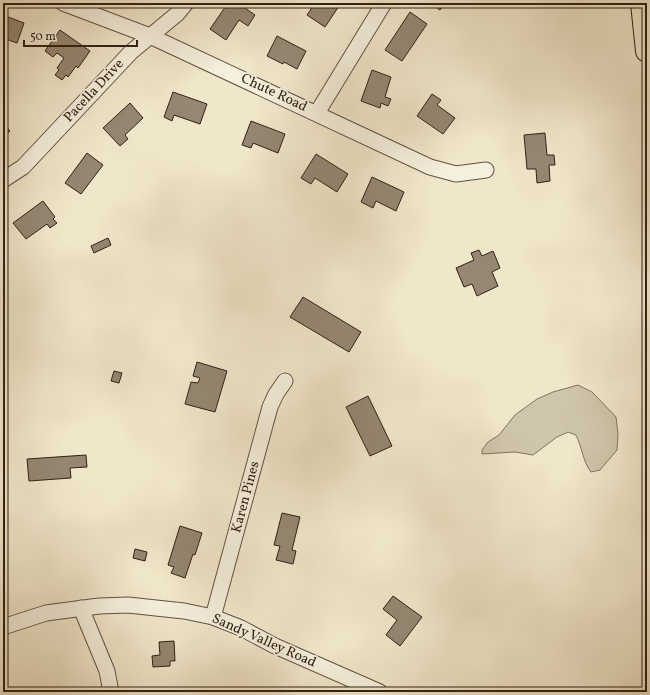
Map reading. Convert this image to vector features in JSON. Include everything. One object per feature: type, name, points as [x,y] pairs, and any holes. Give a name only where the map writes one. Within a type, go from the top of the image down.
[{"type":"highway","points":[[642,3],[647,51]]},
{"type":"street","name":"Chute Road","points":[[63,3],[150,36],[430,167],[456,174],[486,170]]},
{"type":"street","name":"Pacella Drive","points":[[3,180],[23,167],[131,52],[177,14],[186,3]]},
{"type":"street","points":[[317,113],[384,3]]},
{"type":"street","name":"Karen Pines","points":[[213,617],[270,407],[276,394],[286,380]]},
{"type":"street","name":"Sandy Valley Road","points":[[3,627],[46,613],[82,608],[128,605],[184,611],[213,617],[241,628],[275,646],[380,692]]},
{"type":"street","points":[[82,608],[107,671],[111,692]]},
{"type":"shaded area","points":[[578,385],[592,392],[616,417],[618,434],[617,450],[600,470],[591,472],[586,464],[576,435],[568,432],[557,437],[533,455],[515,452],[482,454],[482,450],[488,442],[499,435],[515,415],[537,399],[553,392]]},
{"type":"building","points":[[228,3],[238,3],[255,15],[248,26],[239,20],[226,40],[210,29]]},
{"type":"building","points":[[315,3],[341,3],[325,27],[307,15]]},
{"type":"building","points":[[430,3],[445,3],[440,10]]},
{"type":"building","points":[[410,12],[427,24],[402,61],[385,50]]},
{"type":"building","points":[[3,15],[24,23],[17,43],[3,38]]},
{"type":"building","points":[[60,30],[90,51],[78,68],[76,66],[68,77],[66,75],[62,80],[55,75],[59,70],[57,68],[64,58],[57,53],[53,57],[45,51]]},
{"type":"building","points":[[277,36],[306,51],[297,69],[284,62],[283,64],[267,56]]},
{"type":"building","points":[[372,70],[391,77],[385,97],[391,99],[388,106],[381,103],[380,108],[361,101]]},
{"type":"building","points":[[173,92],[207,104],[200,124],[174,115],[172,121],[164,117]]},
{"type":"building","points":[[432,94],[441,100],[437,105],[455,118],[443,134],[417,116]]},
{"type":"building","points":[[130,103],[143,118],[125,135],[128,139],[120,146],[103,128]]},
{"type":"building","points":[[251,121],[285,134],[278,153],[253,143],[251,148],[242,145]]},
{"type":"building","points":[[3,123],[10,131],[3,136]]},
{"type":"building","points":[[545,133],[547,155],[554,155],[555,165],[549,165],[550,181],[537,183],[536,169],[527,169],[524,135]]},
{"type":"building","points":[[87,153],[103,165],[81,194],[65,183]]},
{"type":"building","points":[[316,154],[348,174],[337,192],[315,178],[311,184],[301,178]]},
{"type":"building","points":[[372,177],[404,192],[396,211],[376,201],[373,208],[361,202]]},
{"type":"building","points":[[43,201],[55,217],[53,219],[57,223],[50,228],[47,224],[26,239],[13,223]]},
{"type":"building","points":[[108,238],[111,245],[94,253],[91,246]]},
{"type":"building","points":[[479,250],[482,256],[493,251],[500,268],[492,272],[498,286],[477,296],[472,284],[464,287],[456,268],[474,260],[471,253]]},
{"type":"building","points":[[303,297],[361,332],[349,352],[290,317]]},
{"type":"building","points":[[197,362],[227,371],[215,412],[185,404],[191,382],[198,383],[200,378],[193,376]]},
{"type":"building","points":[[114,371],[122,373],[119,383],[111,381]]},
{"type":"building","points":[[368,396],[392,446],[370,456],[346,407]]},
{"type":"building","points":[[86,455],[87,467],[70,468],[71,478],[29,481],[27,459]]},
{"type":"building","points":[[282,513],[300,517],[292,550],[296,551],[293,564],[276,560],[280,546],[274,545]]},
{"type":"building","points":[[180,526],[202,533],[195,555],[193,554],[185,578],[171,573],[174,567],[168,565]]},
{"type":"building","points":[[135,549],[147,552],[145,561],[133,558]]},
{"type":"building","points":[[393,596],[422,617],[400,646],[386,635],[397,620],[383,609]]},
{"type":"building","points":[[174,641],[175,661],[170,661],[170,666],[153,667],[152,656],[160,655],[159,642]]},
{"type":"building","points":[[45,688],[46,692],[31,692]]}]
